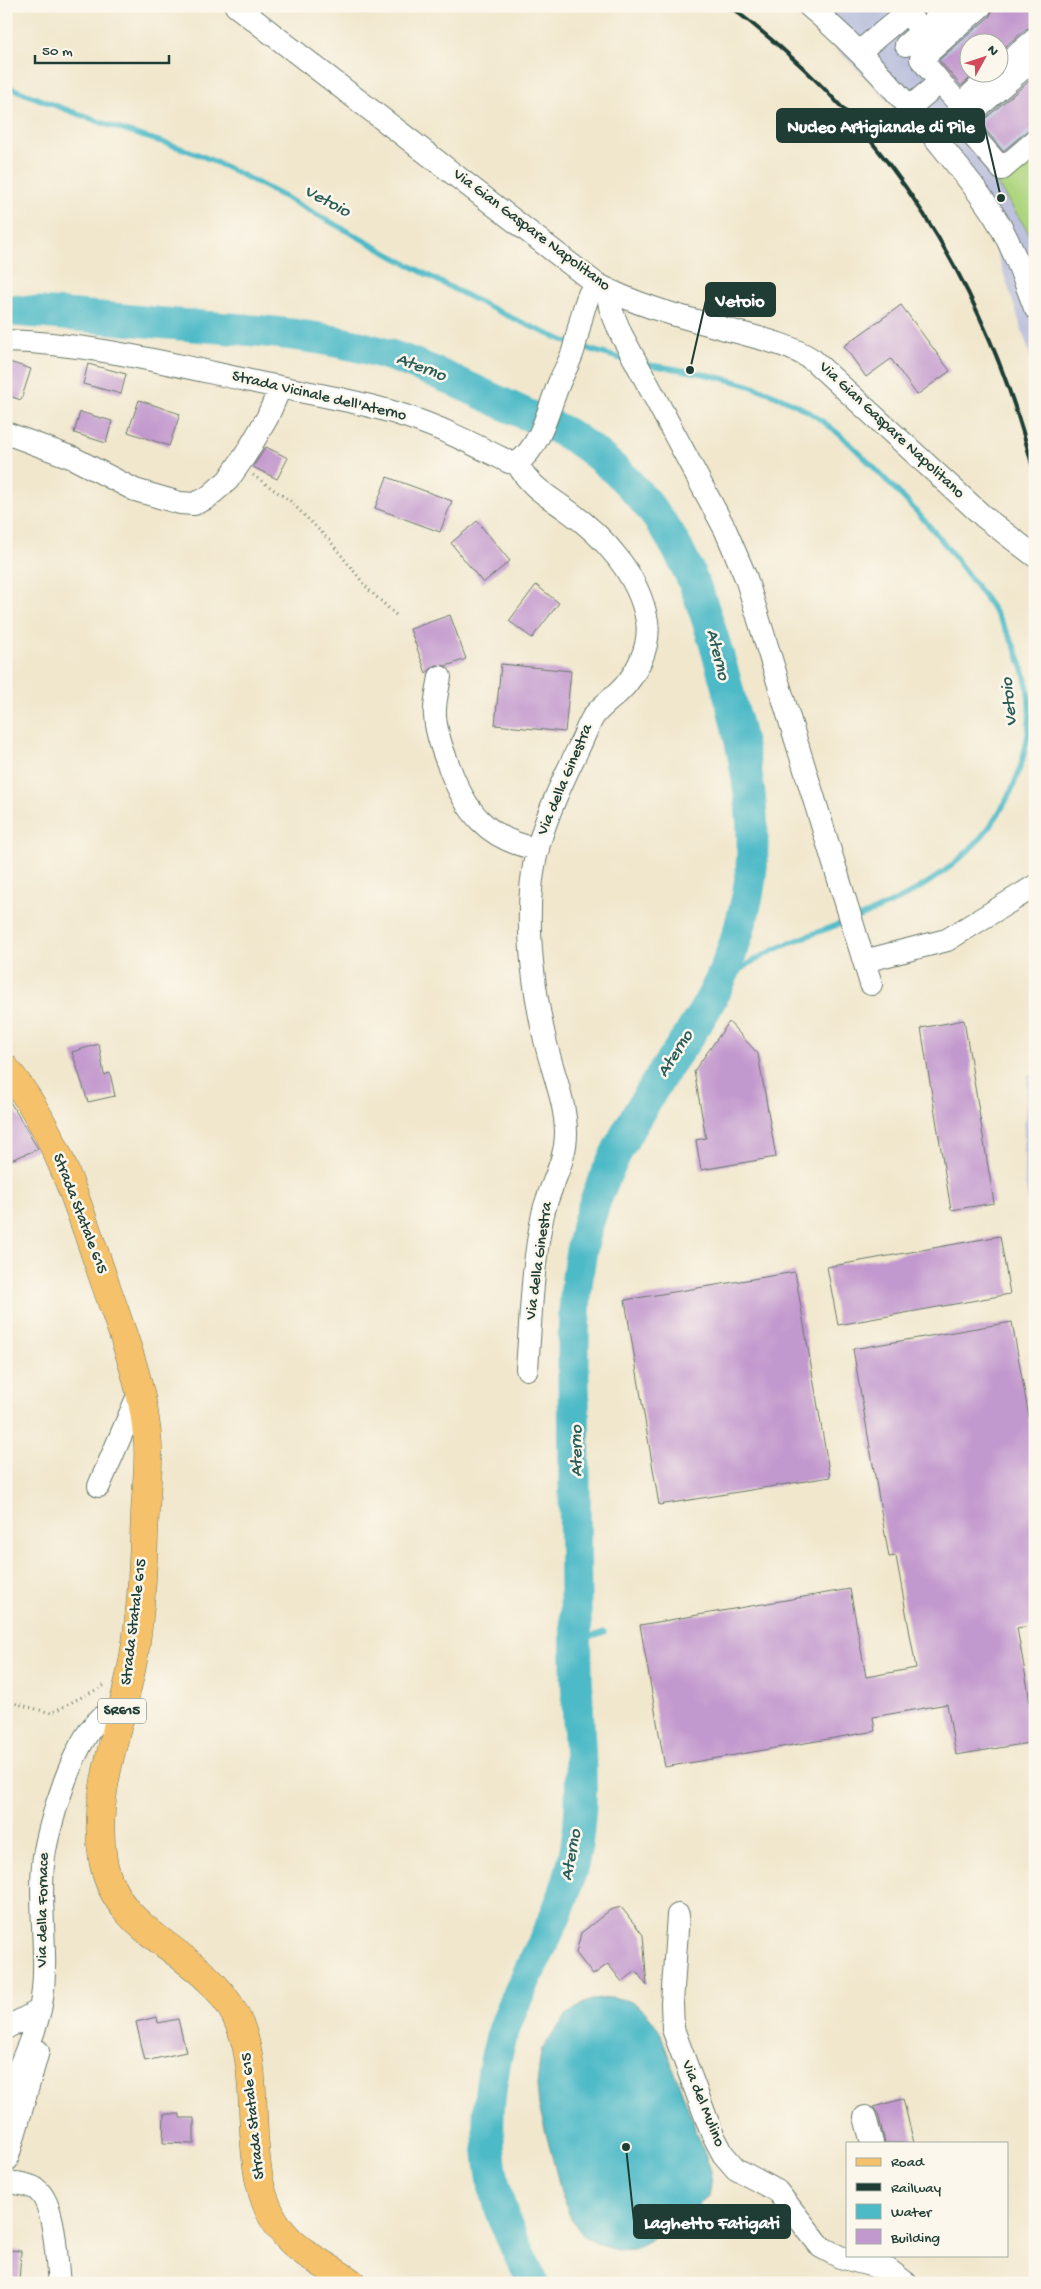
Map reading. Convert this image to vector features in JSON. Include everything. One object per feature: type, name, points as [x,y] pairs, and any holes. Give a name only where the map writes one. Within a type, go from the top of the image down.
[{"type":"main road","name":"Strada Statale 615","points":[[6,1070],[21,1087],[36,1111],[70,1183],[129,1352],[140,1390],[148,1445],[142,1594],[130,1672],[101,1803],[101,1846],[106,1873],[111,1887],[130,1916],[198,1969],[231,2007],[240,2025],[248,2054],[257,2158],[268,2210],[281,2230],[297,2247],[352,2283]]},
{"type":"street","name":"Via Gian Gaspare Napolitano","points":[[236,6],[601,286],[644,304],[791,348],[813,360],[984,517],[1035,556]]},
{"type":"street","points":[[809,6],[859,52],[910,107],[958,166],[990,209],[1000,226],[1035,308]]},
{"type":"street","points":[[859,52],[907,12],[914,38],[951,6]]},
{"type":"street","points":[[981,6],[921,59],[960,104],[985,82]]},
{"type":"street","points":[[1008,62],[1035,39]]},
{"type":"street","points":[[1035,58],[961,122],[1002,169],[1035,141]]},
{"type":"street","points":[[910,107],[940,82]]},
{"type":"street","points":[[958,166],[981,145]]},
{"type":"street","points":[[517,463],[524,458],[548,416],[556,390],[572,356],[587,298],[601,286],[626,344],[725,529],[746,578],[871,984]]},
{"type":"street","name":"Strada Vicinale dell'Aterno","points":[[6,341],[59,344],[171,363],[280,388],[353,402],[404,415],[457,436],[509,462],[517,463]]},
{"type":"street","points":[[6,433],[73,458],[136,490],[188,504],[200,502],[214,493],[228,480],[267,418],[280,388]]},
{"type":"street","name":"Via della Ginestra","points":[[517,463],[524,475],[536,488],[581,521],[619,558],[634,584],[648,624],[646,642],[639,662],[622,688],[591,720],[556,796],[538,849],[532,883],[531,931],[533,964],[545,1041],[562,1102],[566,1131],[564,1153],[542,1217],[534,1276],[528,1369]]},
{"type":"street","points":[[440,677],[435,715],[436,723],[441,747],[453,780],[465,805],[488,827],[507,841],[538,849]]},
{"type":"street","points":[[864,961],[947,940],[1035,886]]},
{"type":"street","points":[[99,1486],[140,1390]]},
{"type":"street","name":"Via della Fornace","points":[[6,2101],[40,2006],[42,1871],[48,1833],[67,1774],[87,1734],[104,1716],[112,1713],[121,1715]]},
{"type":"street","name":"Via del Mulino","points":[[678,1915],[672,2003],[673,2029],[711,2131],[723,2154],[736,2169],[770,2187],[782,2197],[821,2247],[835,2255],[890,2270],[902,2271]]},
{"type":"street","points":[[6,2028],[40,2006],[42,2022],[38,2051],[7,2160]]},
{"type":"street","points":[[865,2117],[872,2142]]},
{"type":"street","points":[[6,2182],[32,2187],[46,2200],[51,2220],[58,2283]]},
{"type":"path","points":[[238,466],[290,501],[330,542],[368,589],[396,615]]},
{"type":"path","points":[[6,1701],[51,1713],[130,1672]]},
{"type":"shaded area","points":[[788,6],[1035,6],[1035,370],[998,256],[984,225],[974,208],[908,122],[860,71]]},
{"type":"shaded area","points":[[1028,1075],[1035,1076],[1035,1252],[1024,1174],[1024,1132]]},
{"type":"green space","points":[[1035,151],[1035,242],[997,184]]},
{"type":"water","points":[[610,1998],[634,2003],[640,2007],[660,2032],[711,2171],[708,2196],[700,2204],[653,2238],[634,2249],[617,2250],[599,2245],[583,2235],[571,2219],[562,2195],[539,2106],[537,2085],[541,2050],[567,2015],[582,2004],[592,2000]]},
{"type":"building","points":[[994,6],[1035,6],[1035,26],[1026,29],[1008,44],[1008,32],[971,32],[990,16]]},
{"type":"building","points":[[958,44],[958,82],[966,82],[961,86],[939,60]]},
{"type":"building","points":[[1035,76],[1035,128],[1027,131],[1003,151],[980,123]]},
{"type":"building","points":[[901,305],[950,371],[917,395],[891,359],[866,377],[844,346]]},
{"type":"building","points":[[6,361],[31,369],[21,400],[6,395]]},
{"type":"building","points":[[88,364],[126,374],[121,394],[83,384]]},
{"type":"building","points":[[139,400],[180,414],[169,446],[128,432]]},
{"type":"building","points":[[80,412],[112,421],[106,443],[74,433]]},
{"type":"building","points":[[266,447],[288,458],[277,479],[253,467]]},
{"type":"building","points":[[387,477],[452,501],[440,532],[375,508]]},
{"type":"building","points":[[477,521],[510,561],[483,583],[451,543]]},
{"type":"building","points":[[536,585],[559,603],[532,638],[509,621]]},
{"type":"building","points":[[450,615],[466,659],[446,666],[436,665],[426,673],[410,629]]},
{"type":"building","points":[[501,664],[571,671],[565,732],[495,725]]},
{"type":"building","points":[[964,1020],[994,1203],[951,1210],[921,1028]]},
{"type":"building","points":[[729,1022],[758,1054],[776,1157],[701,1170],[696,1140],[706,1138],[694,1071]]},
{"type":"building","points":[[99,1044],[104,1075],[110,1073],[115,1096],[88,1102],[72,1052]]},
{"type":"building","points":[[6,1095],[38,1149],[6,1162]]},
{"type":"building","points":[[1000,1236],[1010,1294],[838,1325],[827,1267]]},
{"type":"building","points":[[795,1272],[830,1477],[659,1505],[625,1300]]},
{"type":"building","points":[[1012,1322],[1035,1451],[1035,1625],[1017,1628],[1035,1742],[956,1755],[947,1704],[873,1717],[875,1731],[665,1767],[640,1625],[850,1589],[866,1677],[916,1668],[896,1556],[889,1557],[853,1349]]},
{"type":"building","points":[[621,1907],[643,1935],[647,1986],[636,1971],[622,1982],[608,1964],[593,1975],[576,1953],[581,1933],[610,1910]]},
{"type":"building","points":[[157,2017],[158,2023],[178,2019],[186,2052],[145,2061],[136,2022]]},
{"type":"building","points":[[903,2099],[914,2142],[885,2142],[878,2114],[873,2107]]},
{"type":"building","points":[[164,2114],[180,2114],[180,2118],[194,2118],[194,2144],[163,2143]]},
{"type":"building","points":[[6,2250],[21,2251],[19,2283],[6,2283]]},
{"type":"waterway","name":"Vetoio","points":[[6,86],[91,119],[176,146],[209,159],[254,181],[478,301],[570,343]]},
{"type":"waterway","name":"Aterno","points":[[6,310],[257,331],[305,336],[353,345],[393,356],[426,369],[564,432],[595,453],[625,479],[659,519],[673,540],[695,585],[704,609],[726,683],[745,762],[752,817],[751,871],[744,912],[731,954],[714,993],[639,1111],[606,1175],[589,1220],[583,1243],[576,1290],[573,1363],[576,1659],[581,1775],[578,1838],[569,1878],[555,1917],[519,1992],[503,2033],[496,2056],[489,2105],[489,2154],[498,2200],[509,2232],[533,2283]]},
{"type":"waterway","name":"Vetoio","points":[[578,346],[629,361]]},
{"type":"waterway","name":"Vetoio","points":[[643,364],[707,375],[750,386],[790,402],[809,412],[830,427],[867,461],[942,541],[979,589],[1006,629],[1023,668],[1029,701],[1028,734],[1017,777],[1003,806],[986,831],[965,854],[941,873],[915,891],[857,918]]},
{"type":"waterway","name":"Vetoio","points":[[715,990],[730,977],[761,956],[794,941],[848,921]]},
{"type":"waterway","points":[[576,1648],[587,1638],[604,1632]]},
{"type":"railway","points":[[729,6],[786,52],[837,102],[883,156],[924,214],[959,275],[990,340],[1015,407],[1035,476]]},
{"type":"place","name":"Nucleo Artigianale di Pile","points":[[1001,198]]},
{"type":"place","name":"Vetoio","points":[[690,370]]},
{"type":"place","name":"Laghetto Fatigati","points":[[626,2147]]}]
